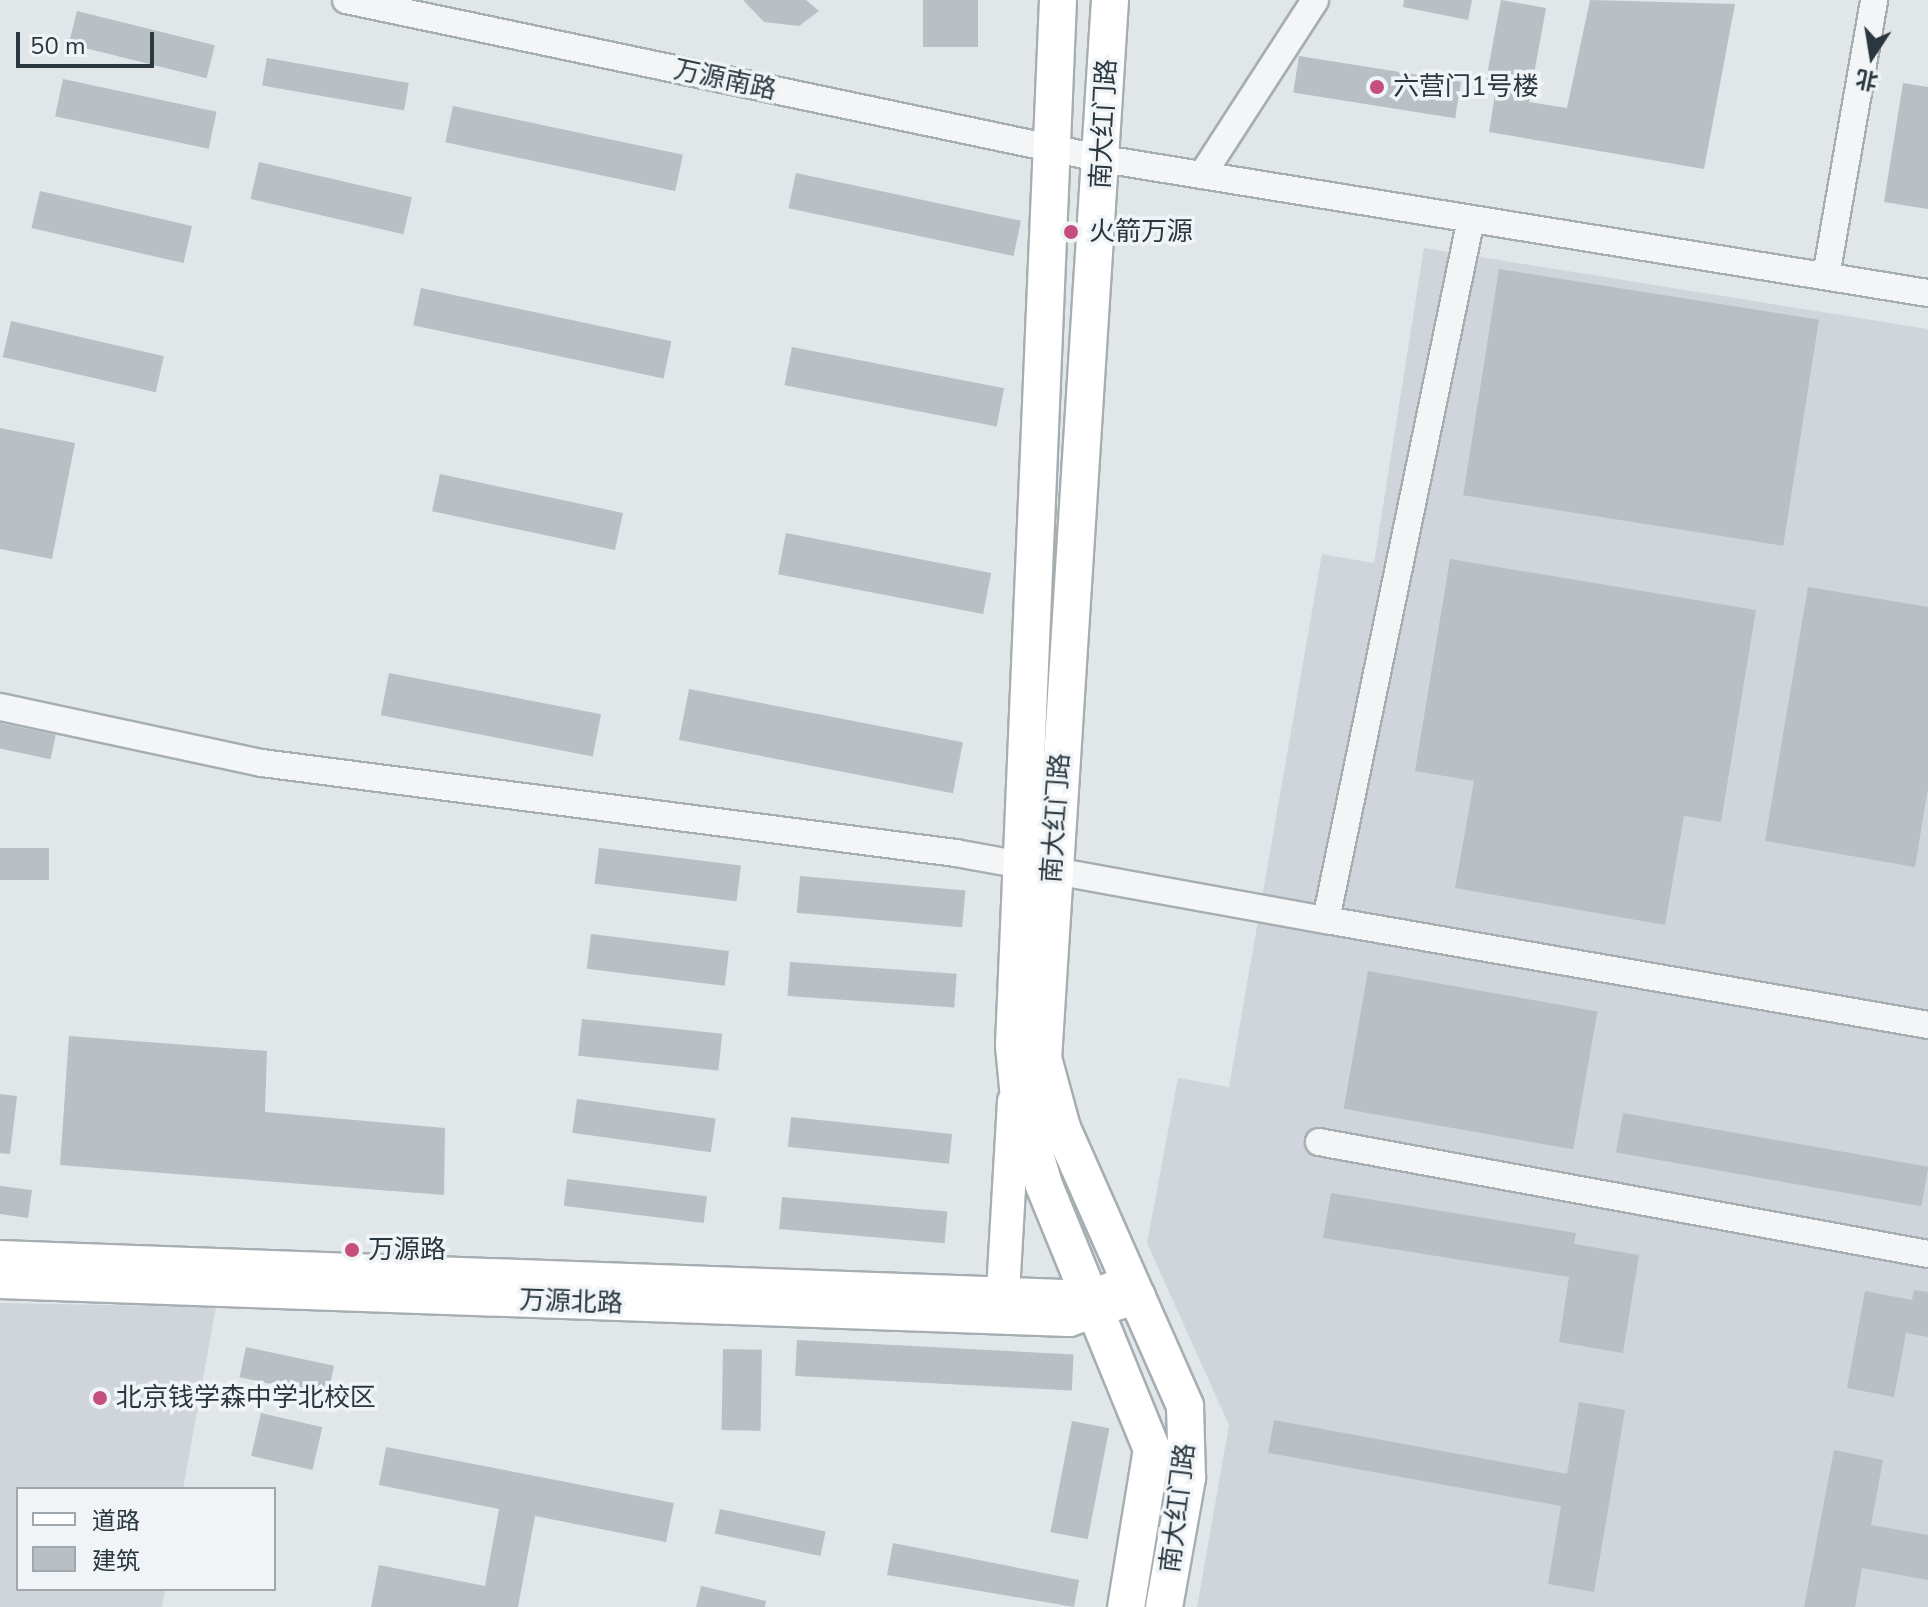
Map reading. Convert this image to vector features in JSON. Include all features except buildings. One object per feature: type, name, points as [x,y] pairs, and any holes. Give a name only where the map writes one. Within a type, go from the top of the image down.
[{"type":"highway","name":"南大红门路","points":[[1058,0],[1034,633],[1036,867],[1043,1058],[1062,1128],[1185,1406],[1189,1444],[1164,1607]]},
{"type":"highway","name":"南大红门路","points":[[1110,0],[1103,159],[1036,867],[1014,1046],[1025,1125],[1152,1449],[1126,1607]]},
{"type":"main road","points":[[1003,1292],[1014,1046]]},
{"type":"main road","name":"万源北路","points":[[0,1257],[1003,1292],[1094,1305]]},
{"type":"main road","name":"万源北路","points":[[0,1282],[1053,1319],[1094,1305]]},
{"type":"main road","points":[[1094,1305],[1135,1288]]},
{"type":"street","name":"万源南路","points":[[346,0],[1103,159],[1928,293]]},
{"type":"street","points":[[1202,175],[1315,0]]},
{"type":"street","points":[[1826,276],[1874,0]]},
{"type":"street","points":[[1326,920],[1471,219]]},
{"type":"street","points":[[0,707],[262,763],[1036,867],[1928,1025]]},
{"type":"street","points":[[1319,1142],[1928,1254]]},
{"type":"shaded area","points":[[1424,248],[1928,329],[1928,1607],[1197,1607],[1229,1425],[1147,1243],[1178,1078],[1229,1087],[1322,554],[1374,563]]},
{"type":"shaded area","name":"北京钱学森中学北校区","points":[[0,1303],[216,1307],[183,1487],[16,1487],[16,1591],[165,1591],[162,1607],[0,1607]]},
{"type":"place","name":"六营门1号楼","points":[[1377,87]]},
{"type":"place","name":"火箭万源","points":[[1071,232]]},
{"type":"place","name":"万源路","points":[[352,1250]]},
{"type":"place","name":"北京钱学森中学北校区","points":[[100,1398]]}]
